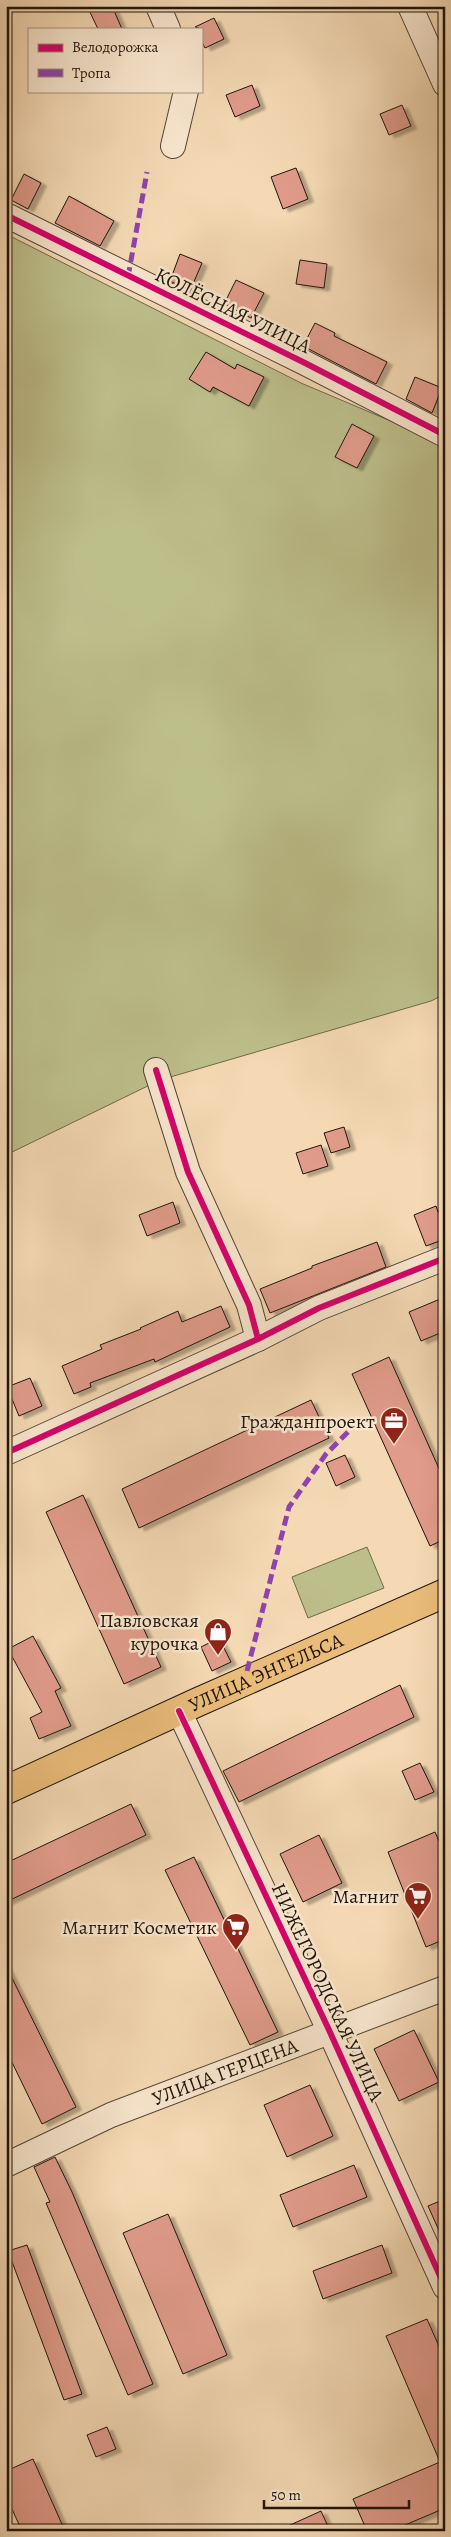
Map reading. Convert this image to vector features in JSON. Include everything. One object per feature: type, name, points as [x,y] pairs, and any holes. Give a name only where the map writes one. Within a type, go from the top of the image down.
[{"type":"main road","name":"УЛИЦА ЭНГЕЛЬСА","points":[[6,1790],[445,1593]]},
{"type":"street","points":[[158,6],[168,28]]},
{"type":"street","points":[[410,6],[445,84]]},
{"type":"street","points":[[173,146],[186,92]]},
{"type":"street","name":"КОЛЁСНАЯ УЛИЦА","points":[[6,215],[305,363],[445,435]]},
{"type":"street","points":[[156,1070],[188,1172],[249,1304],[258,1338]]},
{"type":"street","points":[[6,1453],[258,1338],[319,1308],[445,1258]]},
{"type":"street","name":"НИЖЕГОРОДСКАЯ УЛИЦА","points":[[179,1711],[329,2030],[445,2287]]},
{"type":"street","name":"УЛИЦА ГЕРЦЕНА","points":[[6,2164],[111,2114],[329,2030],[445,1988]]},
{"type":"green space","points":[[6,234],[301,383],[445,444],[445,994],[431,1001],[160,1080],[6,1155]]},
{"type":"green space","points":[[367,1547],[384,1588],[308,1618],[292,1577]]},
{"type":"building","points":[[87,6],[112,6],[122,28],[98,28]]},
{"type":"building","points":[[214,18],[224,39],[205,48],[202,42],[202,28],[195,27]]},
{"type":"building","points":[[252,85],[260,106],[235,117],[226,95]]},
{"type":"building","points":[[402,105],[411,126],[389,135],[380,114]]},
{"type":"building","points":[[296,168],[308,199],[283,209],[271,177]]},
{"type":"building","points":[[24,174],[41,183],[28,209],[11,200]]},
{"type":"building","points":[[69,196],[114,221],[100,246],[55,223]]},
{"type":"building","points":[[180,254],[202,263],[190,291],[170,281]]},
{"type":"building","points":[[300,260],[327,264],[324,288],[296,284]]},
{"type":"building","points":[[236,280],[264,293],[251,318],[224,304]]},
{"type":"building","points":[[315,323],[335,333],[334,336],[387,362],[376,384],[303,346]]},
{"type":"building","points":[[206,352],[235,369],[237,364],[264,377],[249,406],[213,387],[210,392],[189,379]]},
{"type":"building","points":[[415,377],[442,388],[432,413],[406,399]]},
{"type":"building","points":[[352,424],[374,436],[357,468],[335,457]]},
{"type":"building","points":[[344,1127],[350,1147],[331,1153],[324,1133]]},
{"type":"building","points":[[321,1145],[328,1166],[303,1174],[296,1153]]},
{"type":"building","points":[[173,1202],[180,1223],[147,1236],[139,1215]]},
{"type":"building","points":[[436,1206],[438,1212],[445,1209],[445,1239],[426,1246],[414,1215]]},
{"type":"building","points":[[377,1242],[386,1267],[270,1313],[260,1289],[312,1268],[312,1266]]},
{"type":"building","points":[[445,1297],[445,1331],[421,1341],[409,1312]]},
{"type":"building","points":[[221,1306],[230,1327],[155,1362],[154,1359],[90,1383],[91,1387],[74,1394],[62,1366],[102,1349],[100,1345],[141,1329],[178,1311],[182,1322]]},
{"type":"building","points":[[389,1357],[445,1482],[445,1539],[430,1546],[352,1374]]},
{"type":"building","points":[[30,1378],[42,1406],[19,1416],[7,1387]]},
{"type":"building","points":[[311,1400],[329,1438],[139,1528],[122,1489]]},
{"type":"building","points":[[345,1455],[355,1477],[336,1486],[326,1463]]},
{"type":"building","points":[[83,1495],[161,1667],[124,1684],[46,1512]]},
{"type":"building","points":[[33,1636],[61,1688],[55,1691],[71,1726],[39,1739],[30,1718],[42,1712],[8,1649]]},
{"type":"building","points":[[219,1638],[231,1662],[212,1671],[201,1647]]},
{"type":"building","points":[[400,1685],[414,1717],[239,1802],[223,1771]]},
{"type":"building","points":[[420,1763],[434,1792],[415,1800],[402,1771]]},
{"type":"building","points":[[131,1804],[146,1835],[6,1902],[6,1863]]},
{"type":"building","points":[[435,1832],[445,1855],[445,1939],[426,1947],[388,1852]]},
{"type":"building","points":[[319,1835],[342,1883],[303,1902],[280,1854]]},
{"type":"building","points":[[194,1857],[278,2032],[250,2045],[165,1870]]},
{"type":"building","points":[[6,1966],[76,2107],[42,2124],[6,2050]]},
{"type":"building","points":[[414,2030],[439,2082],[399,2101],[374,2049]]},
{"type":"building","points":[[310,2085],[333,2136],[287,2157],[264,2105]]},
{"type":"building","points":[[55,2157],[72,2192],[153,2384],[128,2395],[46,2203],[50,2202],[34,2167]]},
{"type":"building","points":[[354,2165],[367,2197],[293,2227],[280,2195]]},
{"type":"building","points":[[445,2199],[445,2244],[428,2206]]},
{"type":"building","points":[[168,2214],[227,2355],[183,2374],[123,2233]]},
{"type":"building","points":[[27,2245],[82,2394],[64,2400],[8,2251]]},
{"type":"building","points":[[382,2245],[392,2273],[323,2299],[313,2271]]},
{"type":"building","points":[[427,2319],[445,2360],[445,2508],[391,2531],[367,2531],[353,2499],[440,2462],[386,2336]]},
{"type":"building","points":[[107,2427],[116,2449],[96,2457],[87,2435]]},
{"type":"building","points":[[33,2459],[65,2531],[22,2531],[6,2496],[6,2471]]},
{"type":"building","points":[[321,2511],[330,2531],[277,2531]]},
{"type":"marked path","points":[[128,277],[147,172]]},
{"type":"marked path","points":[[247,1671],[289,1507],[326,1454],[352,1428]]},
{"type":"cycle path","points":[[6,215],[305,363],[445,435]]},
{"type":"cycle path","points":[[156,1070],[188,1172],[249,1305],[258,1339]]},
{"type":"cycle path","points":[[6,1453],[258,1339],[319,1308],[445,1258]]},
{"type":"cycle path","points":[[179,1711],[329,2030],[445,2287]]},
{"type":"place","name":"Гражданпроект","points":[[394,1445]]},
{"type":"place","name":"Павловская курочка","points":[[218,1656]]},
{"type":"place","name":"Магнит","points":[[418,1920]]},
{"type":"place","name":"Магнит Косметик","points":[[236,1951]]}]
